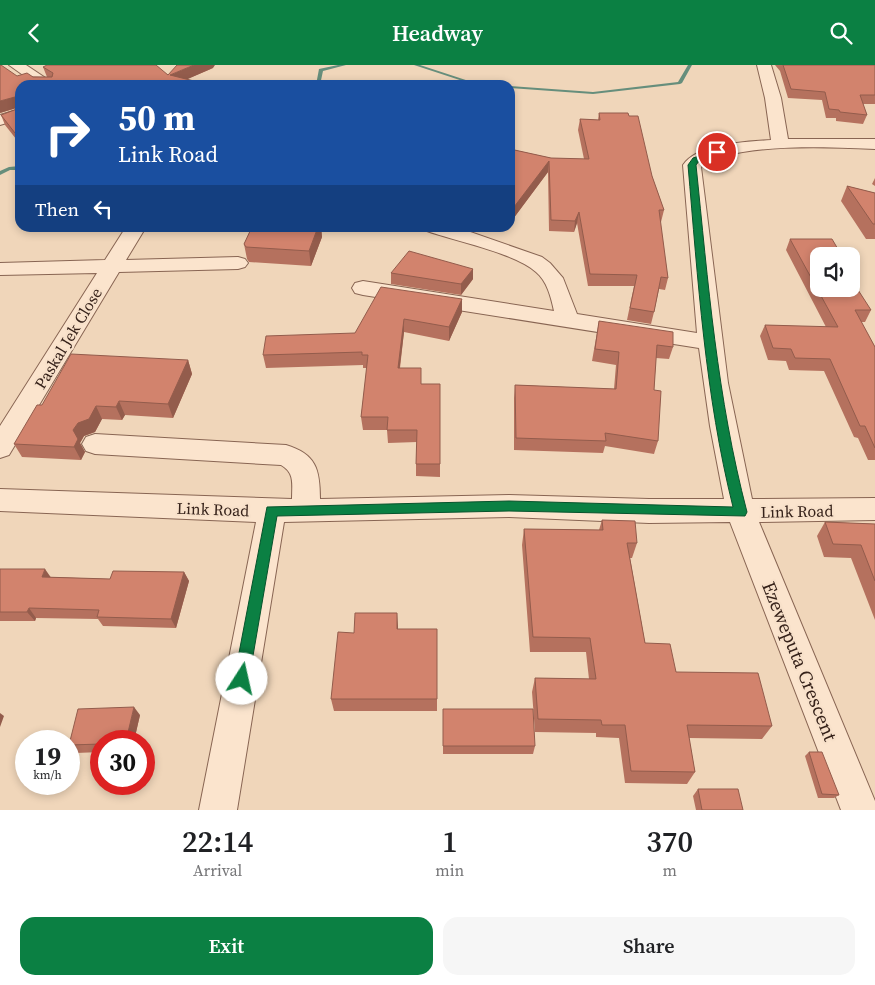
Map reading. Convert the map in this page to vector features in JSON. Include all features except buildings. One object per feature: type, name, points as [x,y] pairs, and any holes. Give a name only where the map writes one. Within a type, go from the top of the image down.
[{"type":"street","points":[[16,65],[40,80]]},
{"type":"street","points":[[764,65],[773,98],[780,144],[875,144]]},
{"type":"street","points":[[0,120],[15,116]]},
{"type":"street","name":"Ezeweputa Crescent","points":[[780,144],[730,149],[704,155],[696,159],[692,165],[708,343],[728,463],[741,512],[860,810]]},
{"type":"street","name":"Paskal Jek Close","points":[[0,449],[133,232]]},
{"type":"street","points":[[448,232],[535,262],[543,267],[561,295],[568,319]]},
{"type":"street","points":[[0,269],[238,263]]},
{"type":"street","points":[[363,287],[708,343]]},
{"type":"street","points":[[95,444],[286,455],[300,463],[306,476],[306,511]]},
{"type":"street","name":"Link Road","points":[[0,500],[272,511],[509,506],[741,512],[875,509]]},
{"type":"street","points":[[218,810],[272,511]]},
{"type":"waterway","points":[[319,80],[321,70],[344,65]]},
{"type":"waterway","points":[[416,65],[463,80]]},
{"type":"waterway","points":[[515,87],[593,93],[680,83],[690,65]]},
{"type":"waterway","points":[[0,173],[15,168]]},
{"type":"route","points":[[242,679],[272,511],[509,506],[741,512],[728,463],[708,343],[692,165],[696,159],[717,152]]}]
